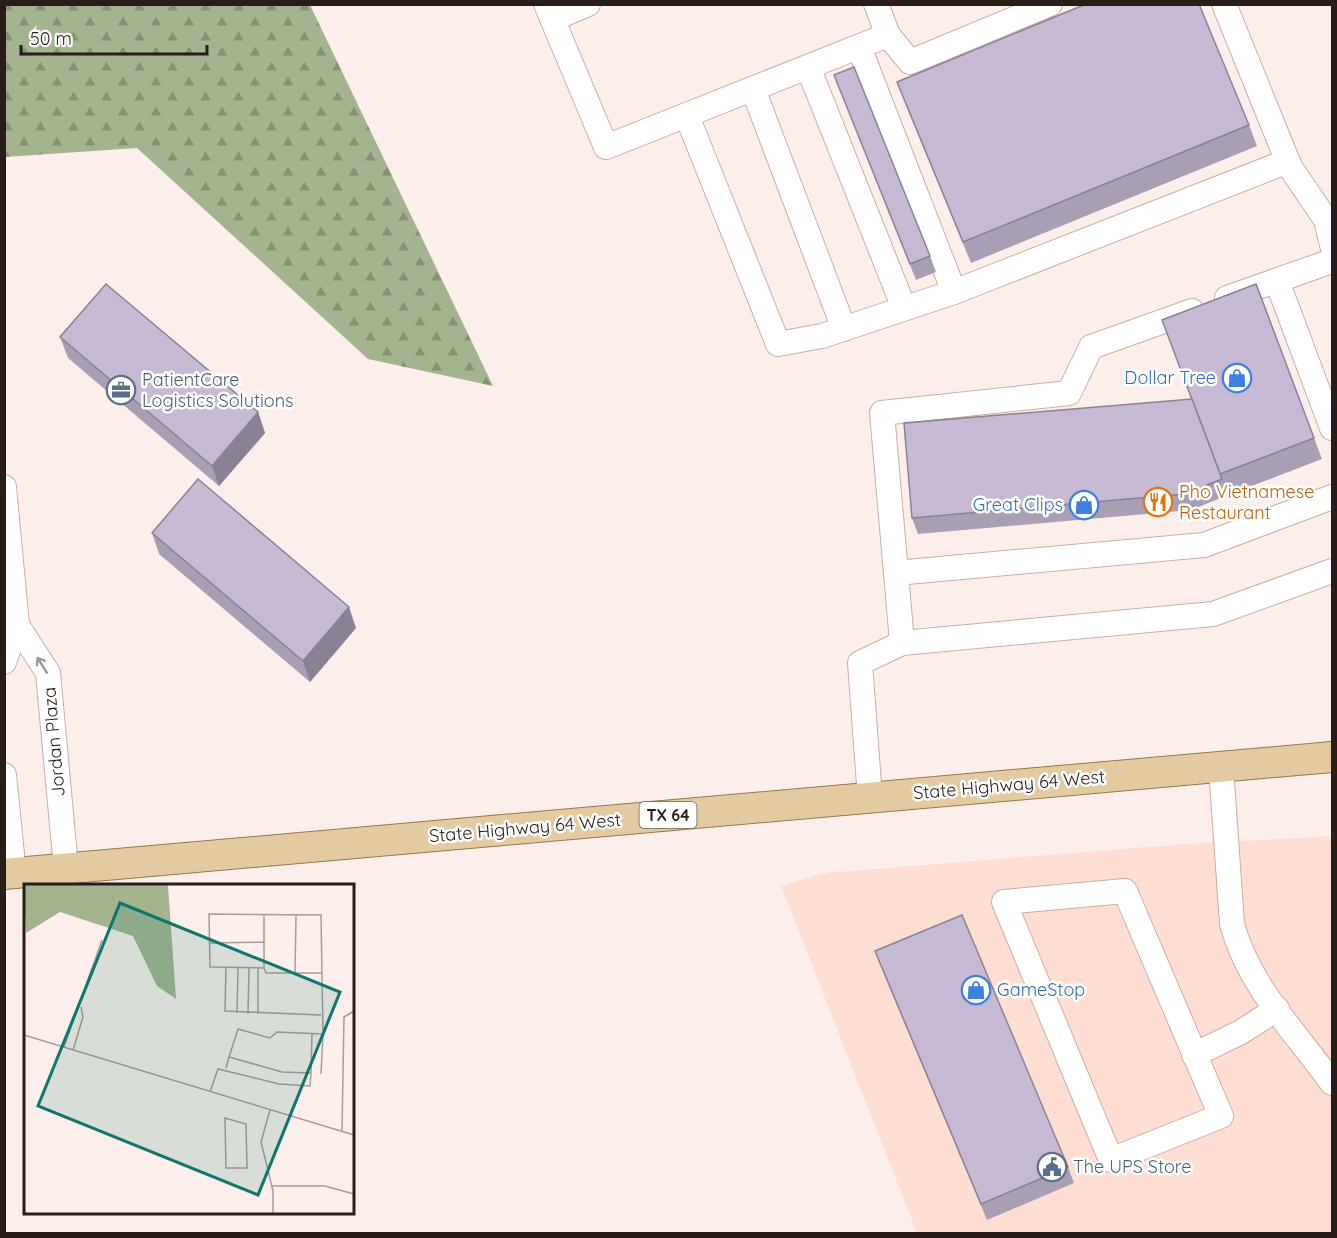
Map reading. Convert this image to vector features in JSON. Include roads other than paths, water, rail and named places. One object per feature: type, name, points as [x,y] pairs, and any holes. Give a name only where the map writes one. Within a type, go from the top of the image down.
[{"type":"main road","name":"State Highway 64 West","points":[[9,874],[1332,757]]},
{"type":"street","points":[[588,4],[550,12],[606,147],[888,35]]},
{"type":"street","points":[[876,4],[888,35],[910,62],[1050,4]]},
{"type":"street","points":[[1224,4],[1288,162],[1326,220],[1332,246]]},
{"type":"street","points":[[859,47],[954,292]]},
{"type":"street","points":[[807,67],[904,308]]},
{"type":"street","points":[[753,89],[844,328]]},
{"type":"street","points":[[687,116],[778,344],[822,336],[954,292],[1288,162]]},
{"type":"street","points":[[902,642],[882,413],[1069,393],[1090,347],[1332,261]]},
{"type":"street","points":[[1276,281],[1332,429]]},
{"type":"street","name":"Jordan Plaza","points":[[4,488],[17,626],[4,662]]},
{"type":"street","points":[[896,573],[1204,545],[1332,497]]},
{"type":"street","points":[[870,798],[860,663],[902,642],[1213,614],[1332,571]]},
{"type":"street","name":"Jordan Plaza","points":[[17,626],[48,673],[66,868]]},
{"type":"street","points":[[1221,767],[1233,924],[1242,955],[1250,971],[1332,1083]]},
{"type":"street","points":[[4,775],[9,874]]},
{"type":"street","points":[[1125,891],[1194,1055],[1221,1116],[1111,1160],[1004,902],[1125,891]]},
{"type":"street","points":[[1194,1055],[1241,1032],[1277,1009]]},
{"type":"place","name":"Dollar Tree","points":[[1237,378]]},
{"type":"place","name":"PatientCare Logistics Solutions","points":[[121,390]]},
{"type":"place","name":"Pho Vietnamese Restaurant","points":[[1158,502]]},
{"type":"place","name":"Great Clips","points":[[1084,505]]},
{"type":"place","name":"GameStop","points":[[976,990]]},
{"type":"place","name":"The UPS Store","points":[[1052,1167]]}]
